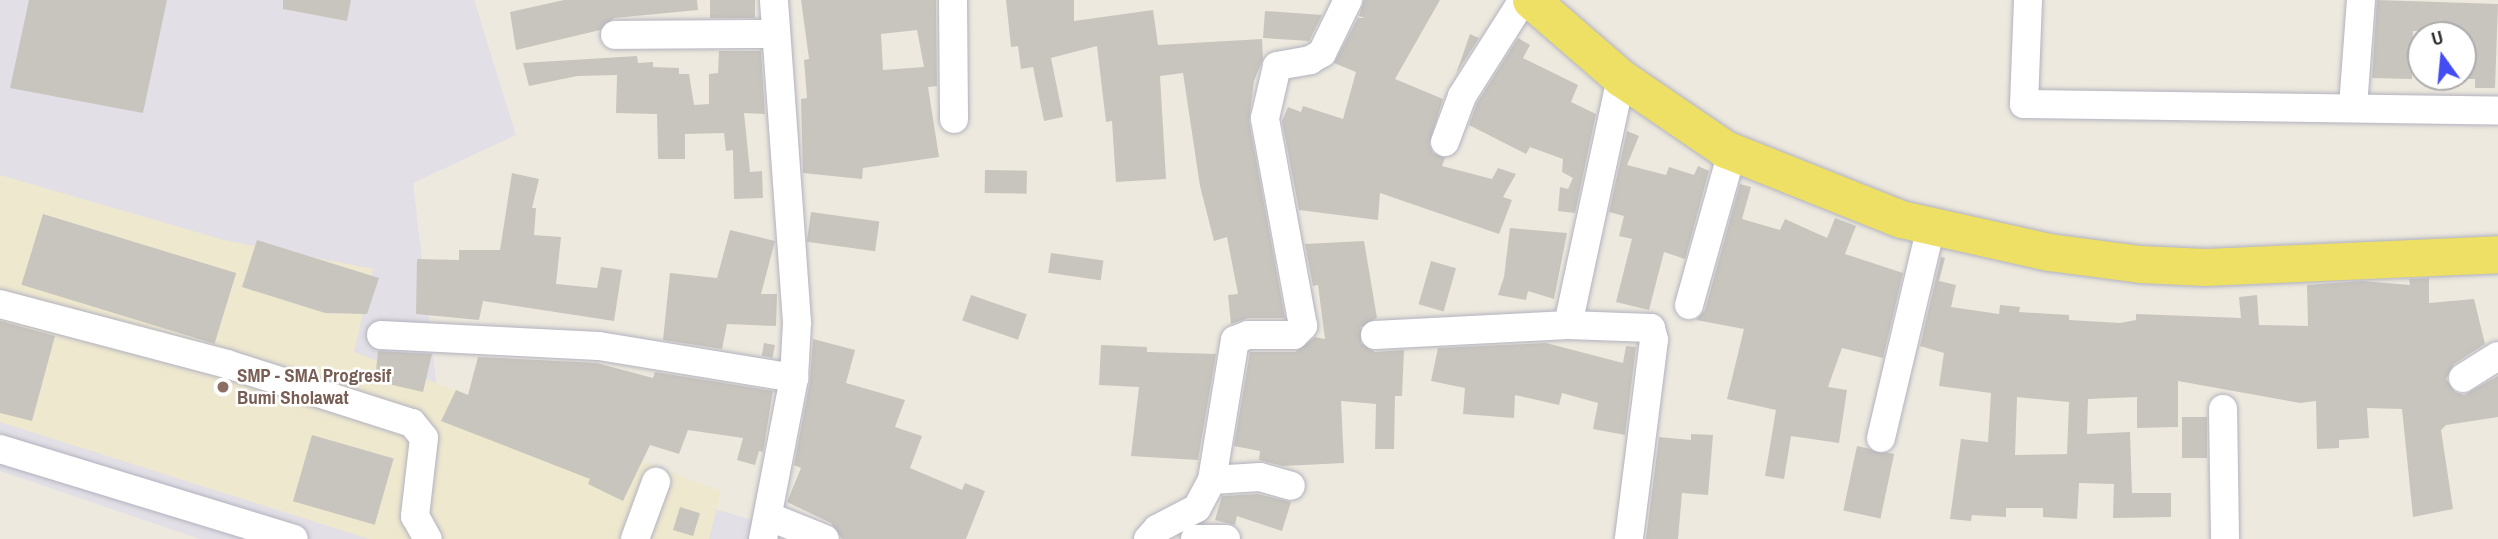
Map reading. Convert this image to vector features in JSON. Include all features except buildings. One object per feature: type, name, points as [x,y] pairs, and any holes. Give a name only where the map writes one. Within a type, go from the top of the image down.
[{"type":"main road","points":[[1531,0],[1621,78],[1732,152],[1901,219],[2049,252],[2140,264],[2205,267],[2498,254]]},
{"type":"street","points":[[774,0],[793,249],[794,377],[767,528],[825,539]]},
{"type":"street","points":[[953,0],[954,119]]},
{"type":"street","points":[[1148,539],[1157,529],[1197,508],[1212,480],[1235,340],[1248,335],[1294,335],[1303,326],[1265,118],[1277,66],[1310,61],[1322,52],[1348,0]]},
{"type":"street","points":[[1445,142],[1462,96],[1523,0]]},
{"type":"street","points":[[2028,0],[2024,104],[2353,106],[2498,111]]},
{"type":"street","points":[[2353,106],[2361,0]]},
{"type":"street","points":[[615,35],[776,34]]},
{"type":"street","points":[[1568,325],[1621,78]]},
{"type":"street","points":[[1689,305],[1732,152]]},
{"type":"street","points":[[1881,438],[1931,226]]},
{"type":"street","points":[[0,304],[227,364],[412,423],[424,438],[415,516],[428,539]]},
{"type":"street","points":[[1375,335],[1568,325],[1647,326],[1654,333],[1629,539]]},
{"type":"street","points":[[381,335],[599,346],[794,377]]},
{"type":"street","points":[[2463,378],[2498,356]]},
{"type":"street","points":[[2223,409],[2225,539]]},
{"type":"street","points":[[0,449],[282,537]]},
{"type":"street","points":[[1212,480],[1251,476],[1291,486]]},
{"type":"street","points":[[635,539],[656,482]]},
{"type":"street","points":[[1195,539],[1226,539]]},
{"type":"shaded area","points":[[0,0],[474,0],[516,135],[413,183],[442,431],[770,525],[766,539],[200,539],[0,471]]},
{"type":"shaded area","name":"SMP - SMA Progresif Bumi Sholawat","points":[[0,175],[224,240],[373,269],[354,352],[721,491],[709,539],[369,539],[0,422]]},
{"type":"place","name":"SMP - SMA Progresif Bumi Sholawat","points":[[223,387]]}]
